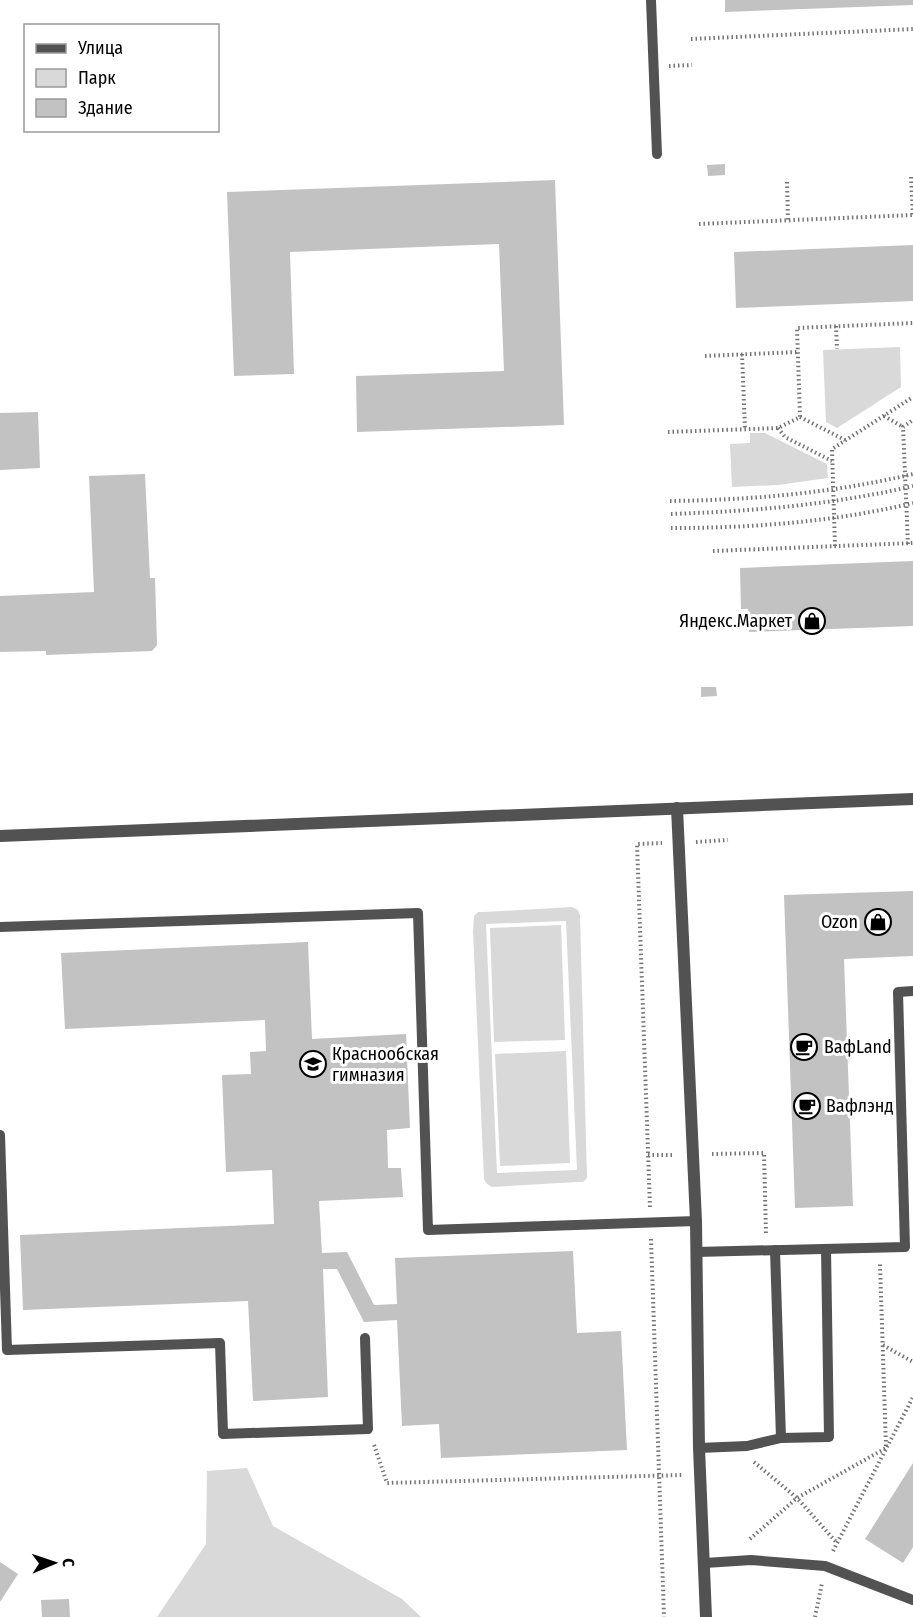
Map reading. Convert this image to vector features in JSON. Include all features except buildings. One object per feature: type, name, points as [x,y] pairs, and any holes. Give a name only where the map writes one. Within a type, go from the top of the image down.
[{"type":"street","points":[[0,836],[913,799]]},
{"type":"street","points":[[677,807],[696,1221],[699,1448],[706,1617]]},
{"type":"lane","points":[[651,0],[657,154]]},
{"type":"lane","points":[[0,927],[418,913],[428,1230],[696,1221]]},
{"type":"lane","points":[[696,1252],[905,1247],[908,1179],[898,992],[913,991]]},
{"type":"lane","points":[[0,1135],[7,1350],[220,1343],[223,1434],[368,1429],[365,1338]]},
{"type":"lane","points":[[699,1448],[747,1446],[781,1438],[829,1437],[826,1249]]},
{"type":"lane","points":[[771,1250],[781,1438]]},
{"type":"lane","points":[[705,1563],[751,1560],[825,1566],[913,1600]]},
{"type":"path","points":[[691,39],[913,29]]},
{"type":"path","points":[[699,224],[913,215],[911,177]]},
{"type":"path","points":[[786,182],[788,220]]},
{"type":"path","points":[[800,417],[797,328],[913,323]]},
{"type":"path","points":[[836,326],[837,349]]},
{"type":"path","points":[[705,356],[798,352]]},
{"type":"path","points":[[742,354],[745,429]]},
{"type":"path","points":[[835,546],[832,449],[913,397]]},
{"type":"path","points":[[884,416],[903,427]]},
{"type":"path","points":[[668,432],[778,428],[800,417]]},
{"type":"path","points":[[800,417],[845,440]]},
{"type":"path","points":[[903,427],[913,420]]},
{"type":"path","points":[[713,551],[911,544],[903,427]]},
{"type":"path","points":[[778,428],[785,437],[832,461]]},
{"type":"path","points":[[670,501],[752,499],[833,489],[913,474]]},
{"type":"path","points":[[671,514],[749,511],[834,501],[913,486]]},
{"type":"path","points":[[671,528],[753,526],[834,518],[913,503]]},
{"type":"path","points":[[664,1617],[637,844],[728,840]]},
{"type":"path","points":[[648,1155],[764,1153],[771,1250]]},
{"type":"path","points":[[879,1248],[886,1448]]},
{"type":"path","points":[[882,1344],[913,1362]]},
{"type":"path","points":[[815,1617],[825,1566],[913,1397]]},
{"type":"path","points":[[368,1429],[387,1483],[701,1474]]},
{"type":"path","points":[[750,1539],[796,1498],[886,1448]]},
{"type":"path","points":[[748,1456],[796,1498],[837,1543]]},
{"type":"green space","points":[[900,347],[901,387],[837,428],[826,422],[823,350]]},
{"type":"green space","points":[[750,433],[765,433],[827,464],[828,478],[778,485],[732,487],[730,444],[750,443]]},
{"type":"green space","points":[[572,907],[578,910],[580,915],[587,1178],[583,1182],[492,1187],[484,1179],[474,916],[478,912]],"holes":[[[566,921],[577,1170],[497,1173],[486,924]]]},
{"type":"green space","points":[[561,925],[565,1040],[494,1042],[490,928]]},
{"type":"green space","points":[[566,1051],[570,1163],[500,1166],[495,1054]]},
{"type":"green space","points":[[247,1468],[273,1526],[402,1599],[421,1617],[157,1617],[206,1544],[207,1471]]},
{"type":"place","name":"Яндекс.Маркет","points":[[812,621]]},
{"type":"place","name":"Ozon","points":[[878,922]]},
{"type":"place","name":"ВафLand","points":[[804,1047]]},
{"type":"place","name":"Краснообская гимназия","points":[[313,1064]]},
{"type":"place","name":"Вафлэнд","points":[[807,1106]]}]
